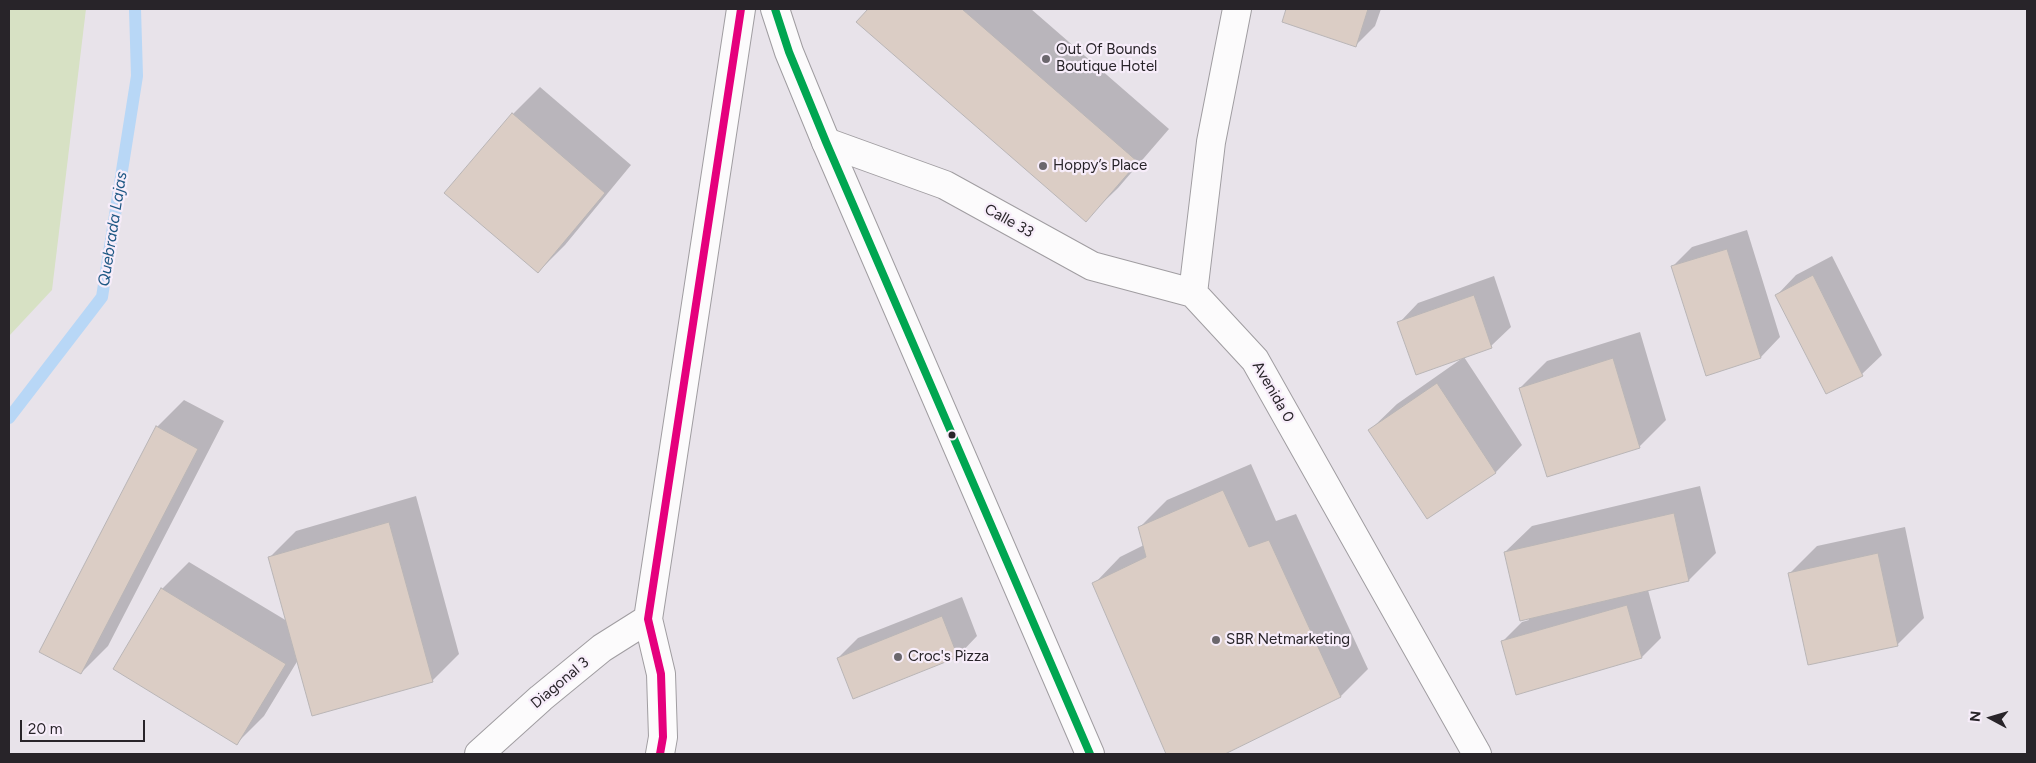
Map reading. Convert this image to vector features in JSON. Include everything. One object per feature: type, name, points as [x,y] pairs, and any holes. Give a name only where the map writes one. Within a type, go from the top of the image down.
[{"type":"street","points":[[660,754],[663,737],[661,674],[648,619],[741,9]]},
{"type":"street","points":[[775,9],[789,52],[826,142],[1090,754]]},
{"type":"street","points":[[1194,293],[1211,142],[1237,9]]},
{"type":"street","name":"Calle 33","points":[[826,142],[945,185],[1092,266],[1194,293]]},
{"type":"street","name":"Avenida 0","points":[[1194,293],[1255,360],[1476,754]]},
{"type":"street","name":"Diagonal 3","points":[[479,754],[540,698],[602,648],[648,619]]},
{"type":"green space","points":[[9,9],[86,9],[52,290],[9,336]]},
{"type":"building","points":[[868,9],[962,9],[1138,162],[1086,222],[856,22]]},
{"type":"building","points":[[1286,9],[1368,9],[1356,47],[1282,22]]},
{"type":"building","points":[[512,113],[605,193],[538,273],[444,193]]},
{"type":"building","points":[[1727,249],[1761,358],[1706,376],[1671,266]]},
{"type":"building","points":[[1813,275],[1863,376],[1826,394],[1775,295]]},
{"type":"building","points":[[1474,295],[1492,348],[1416,375],[1397,322]]},
{"type":"building","points":[[1613,358],[1640,448],[1547,477],[1519,388]]},
{"type":"building","points":[[1437,383],[1496,473],[1427,519],[1368,430]]},
{"type":"building","points":[[156,426],[198,449],[81,674],[39,652]]},
{"type":"building","name":"SBR Netmarketing","points":[[1223,490],[1249,547],[1269,540],[1341,697],[1225,754],[1166,754],[1092,583],[1146,557],[1138,527]]},
{"type":"building","points":[[1674,513],[1689,581],[1520,621],[1504,552]]},
{"type":"building","points":[[389,522],[433,682],[312,716],[268,557]]},
{"type":"building","points":[[1878,553],[1898,646],[1808,665],[1788,573]]},
{"type":"building","points":[[161,588],[286,664],[237,745],[113,669]]},
{"type":"building","points":[[1627,605],[1642,658],[1516,695],[1501,641]]},
{"type":"building","name":"Croc's Pizza","points":[[942,616],[958,657],[853,699],[837,658]]},
{"type":"waterway","name":"Quebrada Lajas","points":[[9,418],[102,297],[137,76],[135,9]]},
{"type":"transit line","points":[[660,754],[663,737],[661,674],[648,619],[741,9]]},
{"type":"transit line","points":[[775,9],[789,52],[826,142],[1090,754]]},
{"type":"place","name":"Out Of Bounds Boutique Hotel","points":[[1046,59]]},
{"type":"place","name":"Hoppy’s Place","points":[[1043,166]]},
{"type":"place","name":"SBR Netmarketing","points":[[1216,640]]},
{"type":"place","name":"Croc's Pizza","points":[[898,657]]}]
